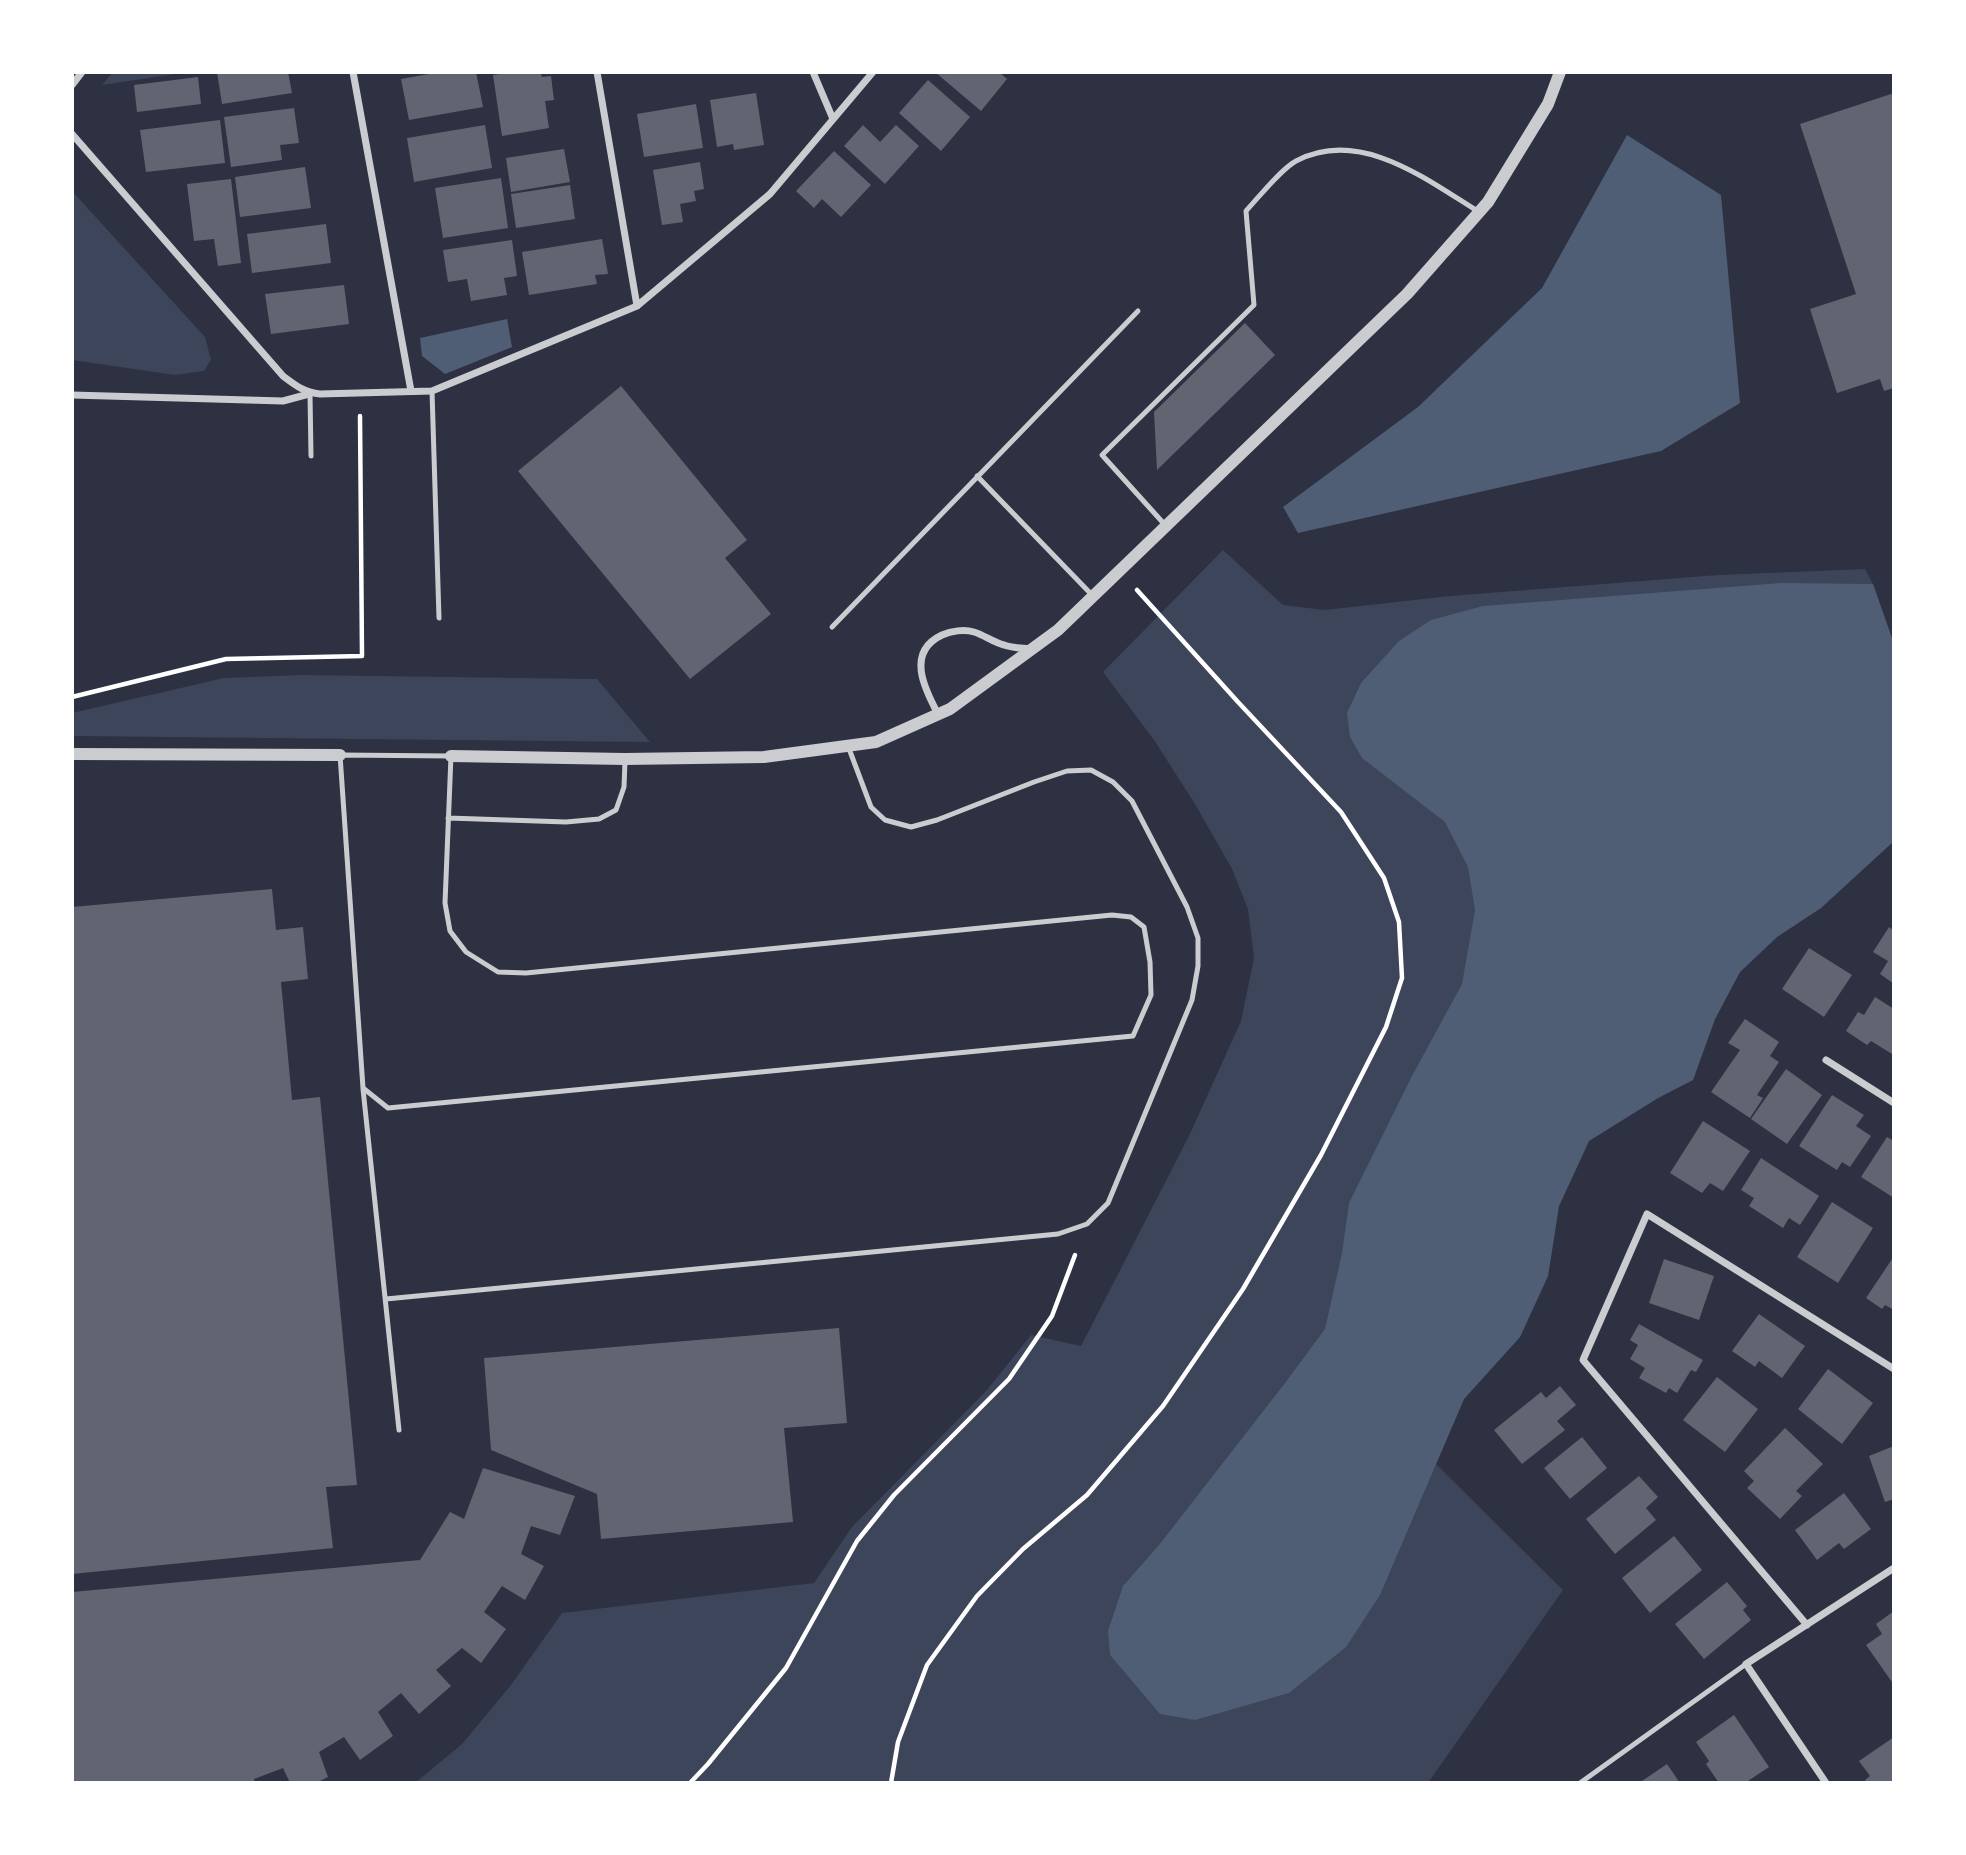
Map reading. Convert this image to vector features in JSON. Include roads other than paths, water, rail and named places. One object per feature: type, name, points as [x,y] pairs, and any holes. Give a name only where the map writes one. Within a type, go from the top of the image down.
[{"type":"street","points":[[72,85],[82,72]]},
{"type":"street","points":[[353,72],[411,391]]},
{"type":"street","points":[[597,72],[637,306]]},
{"type":"street","points":[[813,72],[833,119]]},
{"type":"street","points":[[72,395],[283,401],[310,394],[432,391],[637,306],[770,194],[873,72]]},
{"type":"street","points":[[451,756],[625,759],[764,757],[876,742],[950,709],[1058,630],[1407,294],[1488,202],[1548,104],[1560,72]]},
{"type":"street","points":[[72,134],[283,376],[310,394]]},
{"type":"street","points":[[938,714],[923,687],[921,675],[921,660],[925,648],[934,639],[947,632],[973,632],[1004,645],[1031,649]]},
{"type":"street","points":[[72,754],[340,755]]},
{"type":"street","points":[[1826,1060],[1894,1103]]},
{"type":"street","points":[[1807,1625],[1583,1360],[1647,1214],[1894,1369]]},
{"type":"street","points":[[1826,1783],[1746,1664],[1894,1568]]},
{"type":"lane","points":[[1166,526],[1102,454],[1254,304],[1246,211],[1270,184],[1294,162],[1322,152],[1353,150],[1410,169],[1479,212]]},
{"type":"lane","points":[[832,627],[1138,310]]},
{"type":"lane","points":[[432,391],[439,618]]},
{"type":"lane","points":[[310,394],[311,456]]},
{"type":"lane","points":[[977,476],[1093,596]]},
{"type":"lane","points":[[386,1299],[1058,1234],[1087,1224],[1108,1203],[1192,1000],[1198,966],[1198,938],[1187,907],[1132,801],[1114,782],[1091,770],[1067,771],[937,820],[911,827],[885,820],[871,807],[848,746]]},
{"type":"lane","points":[[363,1088],[388,1108],[1133,1036],[1151,995],[1150,962],[1144,927],[1131,917],[1112,915],[540,972],[498,972],[466,952],[450,931],[445,903],[451,756],[340,755],[363,1088],[400,1430]]},
{"type":"lane","points":[[448,818],[566,822],[599,820],[616,810],[624,787],[625,759]]},
{"type":"lane","points":[[1580,1783],[1746,1664]]}]
